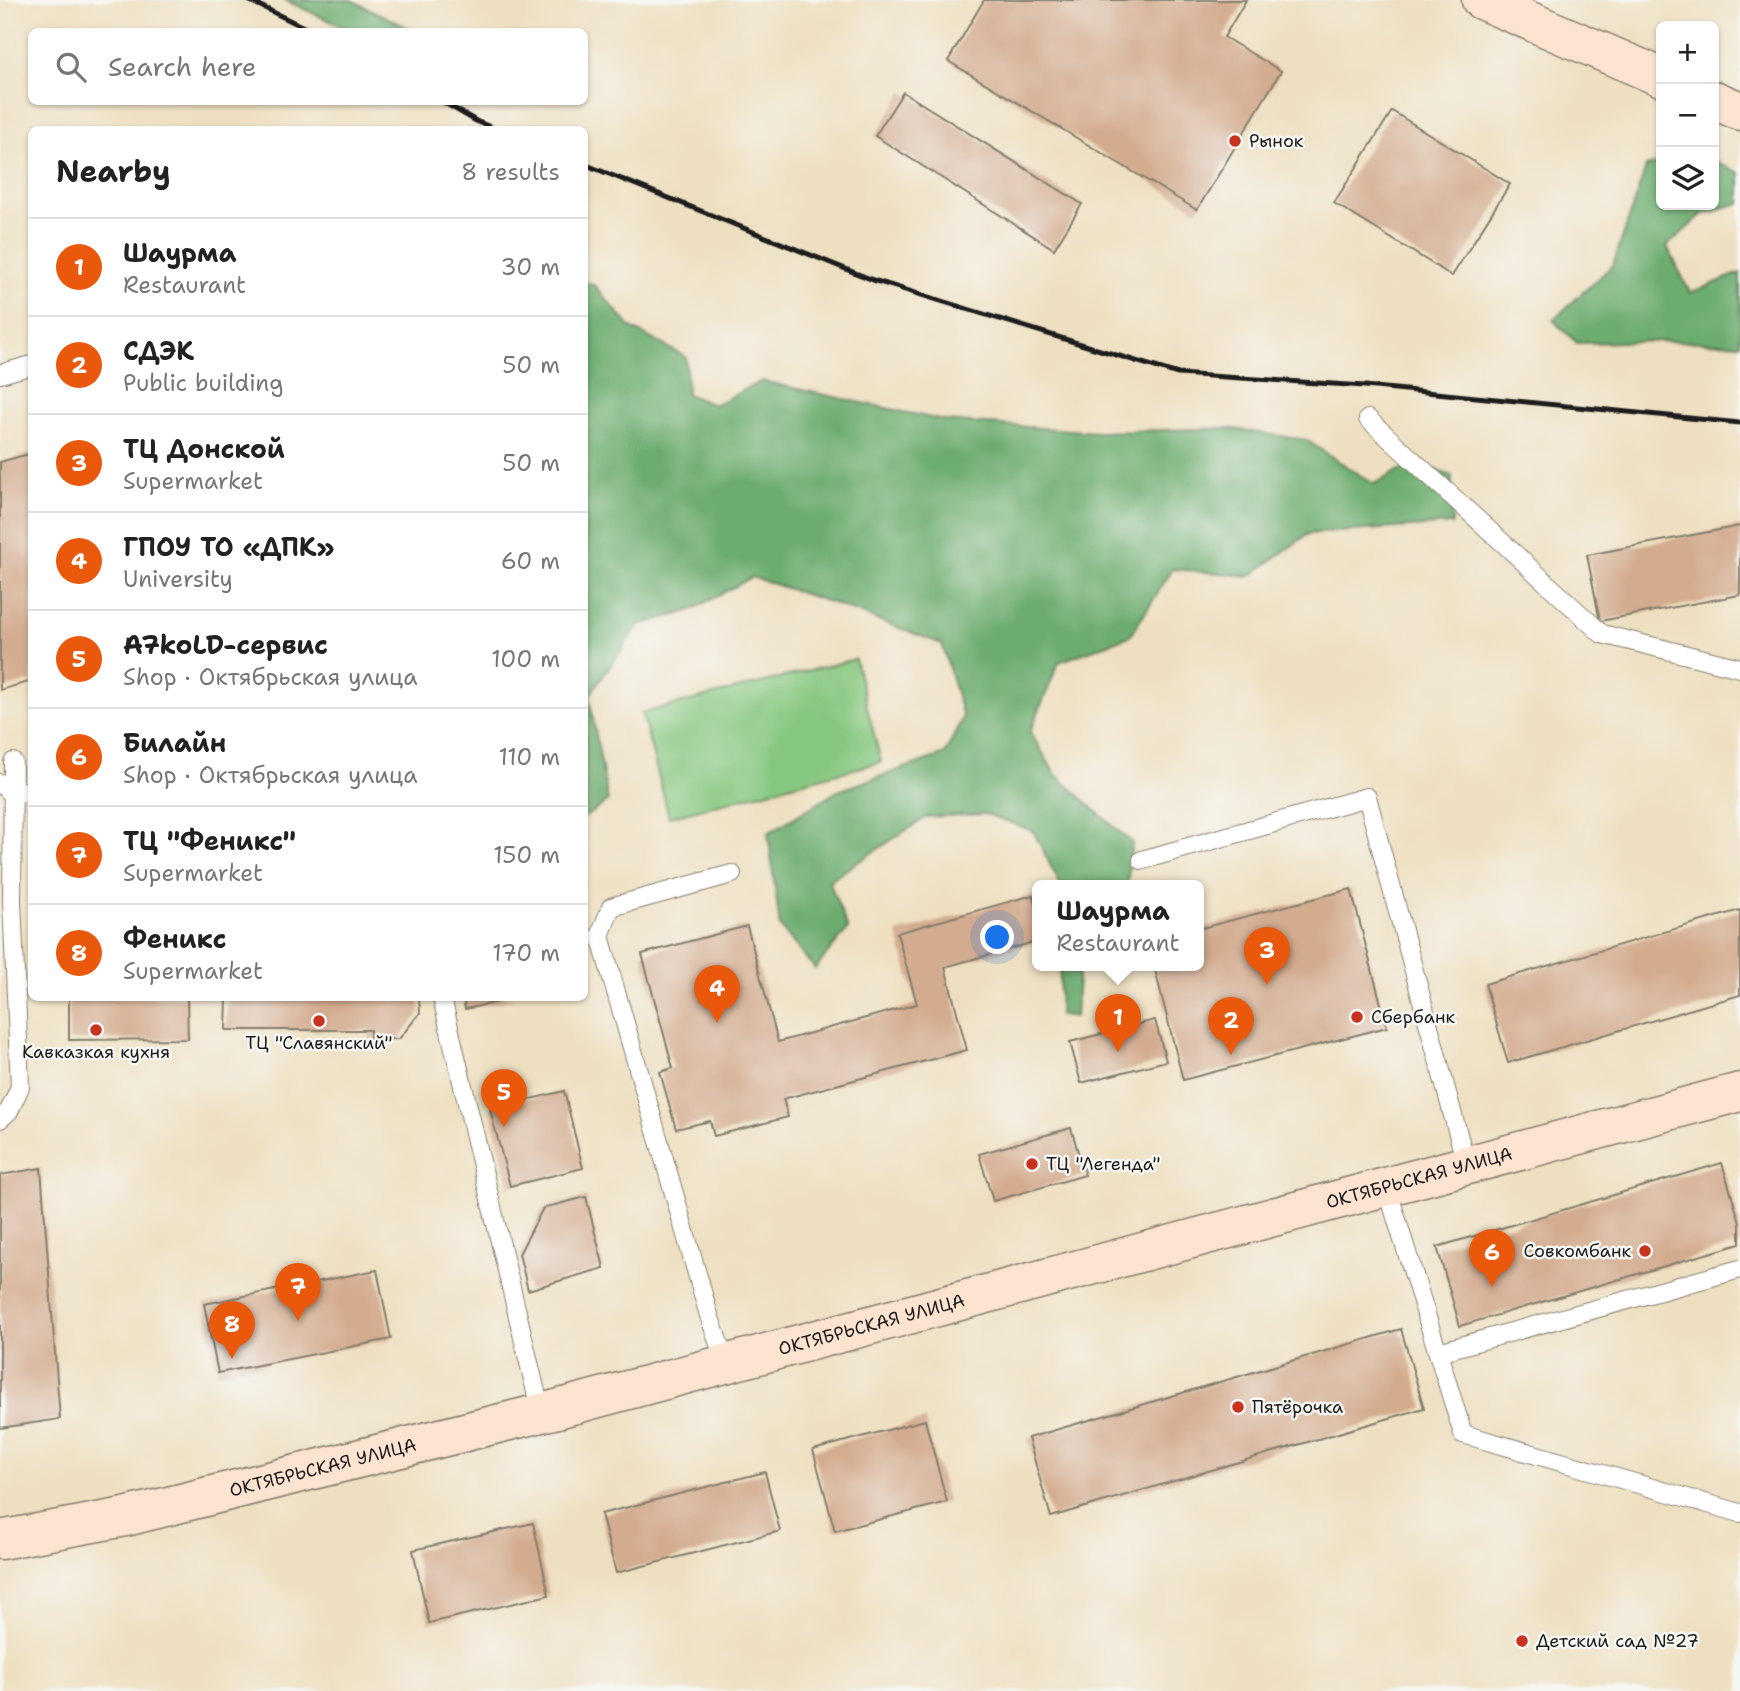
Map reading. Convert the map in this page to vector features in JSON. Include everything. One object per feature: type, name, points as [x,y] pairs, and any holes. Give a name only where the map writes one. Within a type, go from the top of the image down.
[{"type":"main road","points":[[1481,0],[1656,76]]},
{"type":"main road","points":[[1719,102],[1740,111]]},
{"type":"main road","name":"ОКТЯБРЬСКАЯ УЛИЦА","points":[[0,1539],[125,1517],[541,1413],[1740,1092]]},
{"type":"lane","points":[[0,374],[28,366]]},
{"type":"lane","points":[[1367,419],[1602,635],[1740,668]]},
{"type":"lane","points":[[0,1119],[9,1111],[20,1087],[6,789],[13,762]]},
{"type":"lane","points":[[6,789],[28,789]]},
{"type":"lane","points":[[1142,860],[1367,797],[1454,1114],[1466,1167]]},
{"type":"lane","points":[[726,1364],[708,1312],[600,936],[611,907],[732,874]]},
{"type":"lane","points":[[443,1001],[541,1413]]},
{"type":"lane","points":[[1387,1188],[1463,1434],[1740,1513]]},
{"type":"lane","points":[[1439,1352],[1740,1269]]},
{"type":"green space","points":[[285,0],[351,0],[409,28],[345,28]]},
{"type":"green space","points":[[1719,163],[1740,173],[1740,203],[1719,209]]},
{"type":"green space","points":[[1656,164],[1656,210],[1716,210],[1703,214],[1667,246],[1690,293],[1740,273],[1740,344],[1675,341],[1577,343],[1553,320],[1613,265],[1646,167]]},
{"type":"green space","points":[[588,283],[594,285],[631,328],[686,357],[687,394],[714,405],[762,381],[945,421],[1098,432],[1228,428],[1306,440],[1374,484],[1413,463],[1452,476],[1452,524],[1308,534],[1250,576],[1173,569],[1130,636],[1059,662],[1030,732],[1056,775],[1132,843],[1128,880],[1058,880],[1033,831],[986,814],[927,817],[829,881],[848,929],[815,969],[780,927],[768,833],[838,791],[945,754],[963,717],[942,644],[752,577],[690,611],[639,625],[589,696],[608,801],[588,815]]},
{"type":"green space","points":[[855,659],[881,762],[669,817],[642,713]]},
{"type":"green space","points":[[1060,971],[1079,971],[1075,1017],[1059,1015]]},
{"type":"building","points":[[984,0],[1246,0],[1224,37],[1281,71],[1197,210],[948,61]]},
{"type":"building","points":[[903,92],[1082,204],[1054,249],[875,136]]},
{"type":"building","points":[[1392,111],[1510,184],[1452,276],[1334,203]]},
{"type":"building","points":[[28,454],[28,682],[0,690],[0,462]]},
{"type":"building","points":[[1740,526],[1740,595],[1600,621],[1587,555]]},
{"type":"building","points":[[1351,889],[1387,1027],[1183,1080],[1155,971],[1204,971],[1204,927]]},
{"type":"building","points":[[1032,895],[1032,943],[945,967],[967,1050],[783,1099],[788,1117],[714,1136],[710,1121],[676,1129],[660,1072],[673,1068],[642,954],[747,926],[778,1042],[917,1004],[897,933]]},
{"type":"building","points":[[1740,910],[1740,995],[1508,1063],[1485,984]]},
{"type":"building","points":[[69,1001],[187,1001],[188,1039],[69,1040]]},
{"type":"building","name":"ТЦ \"Славянский\"","points":[[227,1001],[419,1001],[420,1013],[399,1039],[370,1040],[370,1030],[226,1030]]},
{"type":"building","points":[[464,1001],[503,1001],[465,1009]]},
{"type":"building","points":[[1155,1020],[1166,1061],[1081,1083],[1070,1042]]},
{"type":"building","points":[[564,1091],[583,1168],[510,1186],[490,1109]]},
{"type":"building","name":"ТЦ \"Легенда\"","points":[[1071,1128],[1085,1175],[993,1201],[979,1154]]},
{"type":"building","points":[[1722,1163],[1740,1223],[1740,1244],[1460,1326],[1437,1247]]},
{"type":"building","points":[[41,1168],[60,1419],[0,1428],[0,1175]]},
{"type":"building","points":[[586,1197],[604,1268],[528,1290],[519,1254],[543,1208]]},
{"type":"building","points":[[377,1270],[391,1339],[218,1373],[204,1304]]},
{"type":"building","points":[[1401,1329],[1424,1408],[1051,1517],[1028,1438]]},
{"type":"building","points":[[925,1420],[947,1502],[835,1531],[813,1450]]},
{"type":"building","points":[[765,1472],[780,1531],[616,1573],[601,1514]]},
{"type":"building","points":[[533,1523],[549,1595],[429,1623],[413,1550]]},
{"type":"railway","points":[[248,0],[306,28]]},
{"type":"railway","points":[[448,105],[488,126]]},
{"type":"railway","points":[[588,166],[873,280],[1178,374],[1365,386],[1740,423]]},
{"type":"place","name":"Рынок","points":[[1235,141]]},
{"type":"place","name":"ТЦ Донской","points":[[1267,985]]},
{"type":"place","name":"Сбербанк","points":[[1357,1017]]},
{"type":"place","name":"ТЦ \"Славянский\"","points":[[319,1021]]},
{"type":"place","name":"ГПОУ ТО «ДПК»","points":[[717,1023]]},
{"type":"place","name":"Кавказкая кухня","points":[[96,1030]]},
{"type":"place","name":"Шаурма","points":[[1118,1052]]},
{"type":"place","name":"СДЭК","points":[[1231,1055]]},
{"type":"place","name":"A7koLD-сервис","points":[[504,1127]]},
{"type":"place","name":"ТЦ \"Легенда\"","points":[[1032,1164]]},
{"type":"place","name":"Совкомбанк","points":[[1645,1251]]},
{"type":"place","name":"Билайн","points":[[1492,1287]]},
{"type":"place","name":"ТЦ \"Феникс\"","points":[[298,1321]]},
{"type":"place","name":"Феникс","points":[[232,1359]]},
{"type":"place","name":"Пятёрочка","points":[[1238,1407]]},
{"type":"place","name":"Детский сад №27","points":[[1522,1641]]}]
